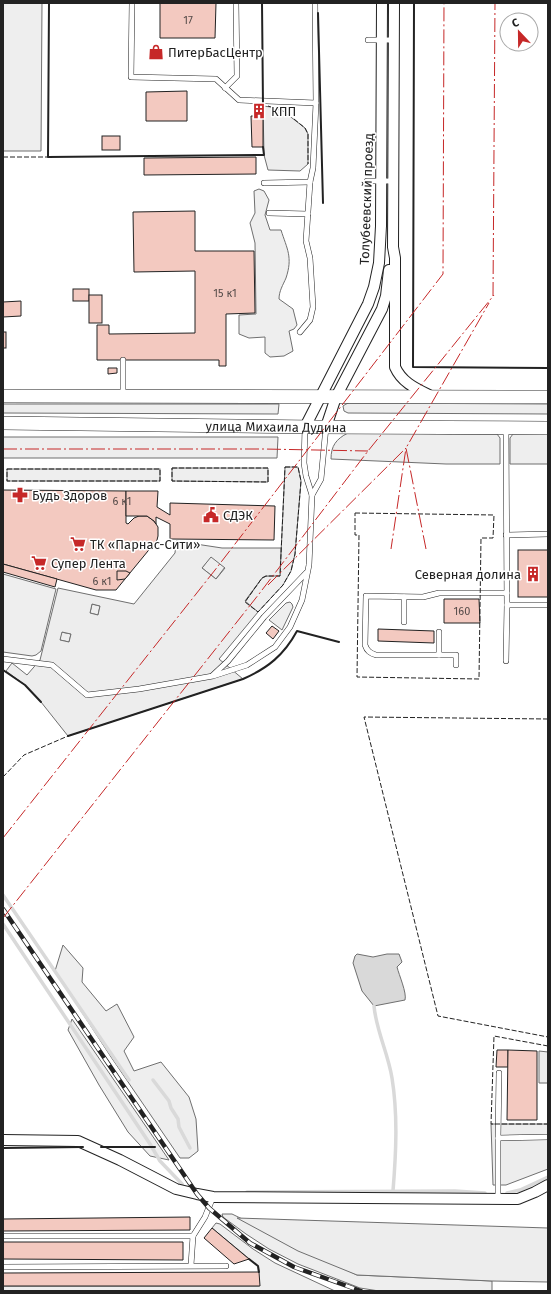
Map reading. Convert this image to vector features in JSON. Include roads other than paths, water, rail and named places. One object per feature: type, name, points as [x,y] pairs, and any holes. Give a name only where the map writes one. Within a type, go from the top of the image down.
[{"type":"street","name":"Толубеевский проезд","points":[[305,427],[356,327],[374,287],[379,263],[382,3]]},
{"type":"street","name":"Толубеевский проезд","points":[[394,3],[393,247],[395,258],[395,367],[399,375],[404,380],[433,397]]},
{"type":"street","name":"Толубеевский проезд","points":[[326,427],[336,397],[382,309],[386,296],[390,259],[393,247]]},
{"type":"street","points":[[3,396],[319,398],[548,397]]},
{"type":"street","name":"улица Михаила Дудина","points":[[3,423],[305,427],[548,428]]},
{"type":"street","points":[[3,1140],[78,1141],[120,1160],[176,1189],[213,1197],[518,1199],[548,1185]]},
{"type":"lane","points":[[132,3],[131,77],[216,79],[239,100],[316,103]]},
{"type":"lane","points":[[225,88],[238,76],[236,3]]},
{"type":"lane","points":[[300,332],[310,320],[313,307],[310,258],[306,241],[310,182],[313,168],[316,103],[315,3]]},
{"type":"lane","points":[[368,40],[394,40]]},
{"type":"lane","points":[[367,181],[393,181]]},
{"type":"lane","points":[[264,183],[310,182]]},
{"type":"lane","points":[[269,213],[308,214]]},
{"type":"lane","points":[[123,360],[123,396]]},
{"type":"lane","points":[[3,659],[52,665],[87,696],[139,689],[213,676],[247,665],[275,647],[290,628],[302,600],[309,559],[312,495],[306,476],[304,463],[305,427]]},
{"type":"lane","points":[[312,495],[321,479],[326,427]]},
{"type":"lane","points":[[506,428],[506,661]]},
{"type":"lane","points":[[506,535],[548,534]]},
{"type":"lane","points":[[213,676],[264,617],[307,572]]},
{"type":"lane","points":[[456,665],[456,655],[376,655],[370,653],[365,645],[366,596],[423,597],[439,593],[507,593]]},
{"type":"lane","points":[[404,597],[404,622]]},
{"type":"lane","points":[[507,605],[548,605]]},
{"type":"lane","points":[[439,632],[440,655]]},
{"type":"lane","points":[[498,1199],[499,1073]]},
{"type":"lane","points":[[498,1138],[548,1137]]},
{"type":"lane","points":[[191,1265],[193,1236],[205,1217],[213,1197]]},
{"type":"lane","points":[[3,1236],[193,1236]]},
{"type":"lane","points":[[3,1267],[226,1266]]},
{"type":"waterway","points":[[3,895],[129,1080]]},
{"type":"waterway","points":[[3,924],[160,1161],[182,1184]]},
{"type":"waterway","points":[[374,1006],[377,1024],[390,1069],[394,1092],[396,1134],[393,1191]]},
{"type":"waterway","points":[[153,1080],[169,1101],[171,1108],[178,1119],[179,1127],[190,1148]]},
{"type":"waterway","points":[[507,1193],[520,1190],[548,1177]]},
{"type":"waterway","points":[[247,1192],[455,1191],[485,1193]]},
{"type":"railway","points":[[3,909],[197,1194],[209,1208],[250,1243],[294,1267],[361,1291]]},
{"type":"place","name":"ПитерБасЦентр","points":[[156,52]]},
{"type":"place","name":"КПП","points":[[259,111]]},
{"type":"place","name":"Будь Здоров","points":[[20,495]]},
{"type":"place","name":"СДЭК","points":[[211,515]]},
{"type":"place","name":"ТК «Парнас-Сити»","points":[[78,544]]},
{"type":"place","name":"Супер Лента","points":[[39,563]]},
{"type":"place","name":"Северная долина","points":[[533,574]]}]
